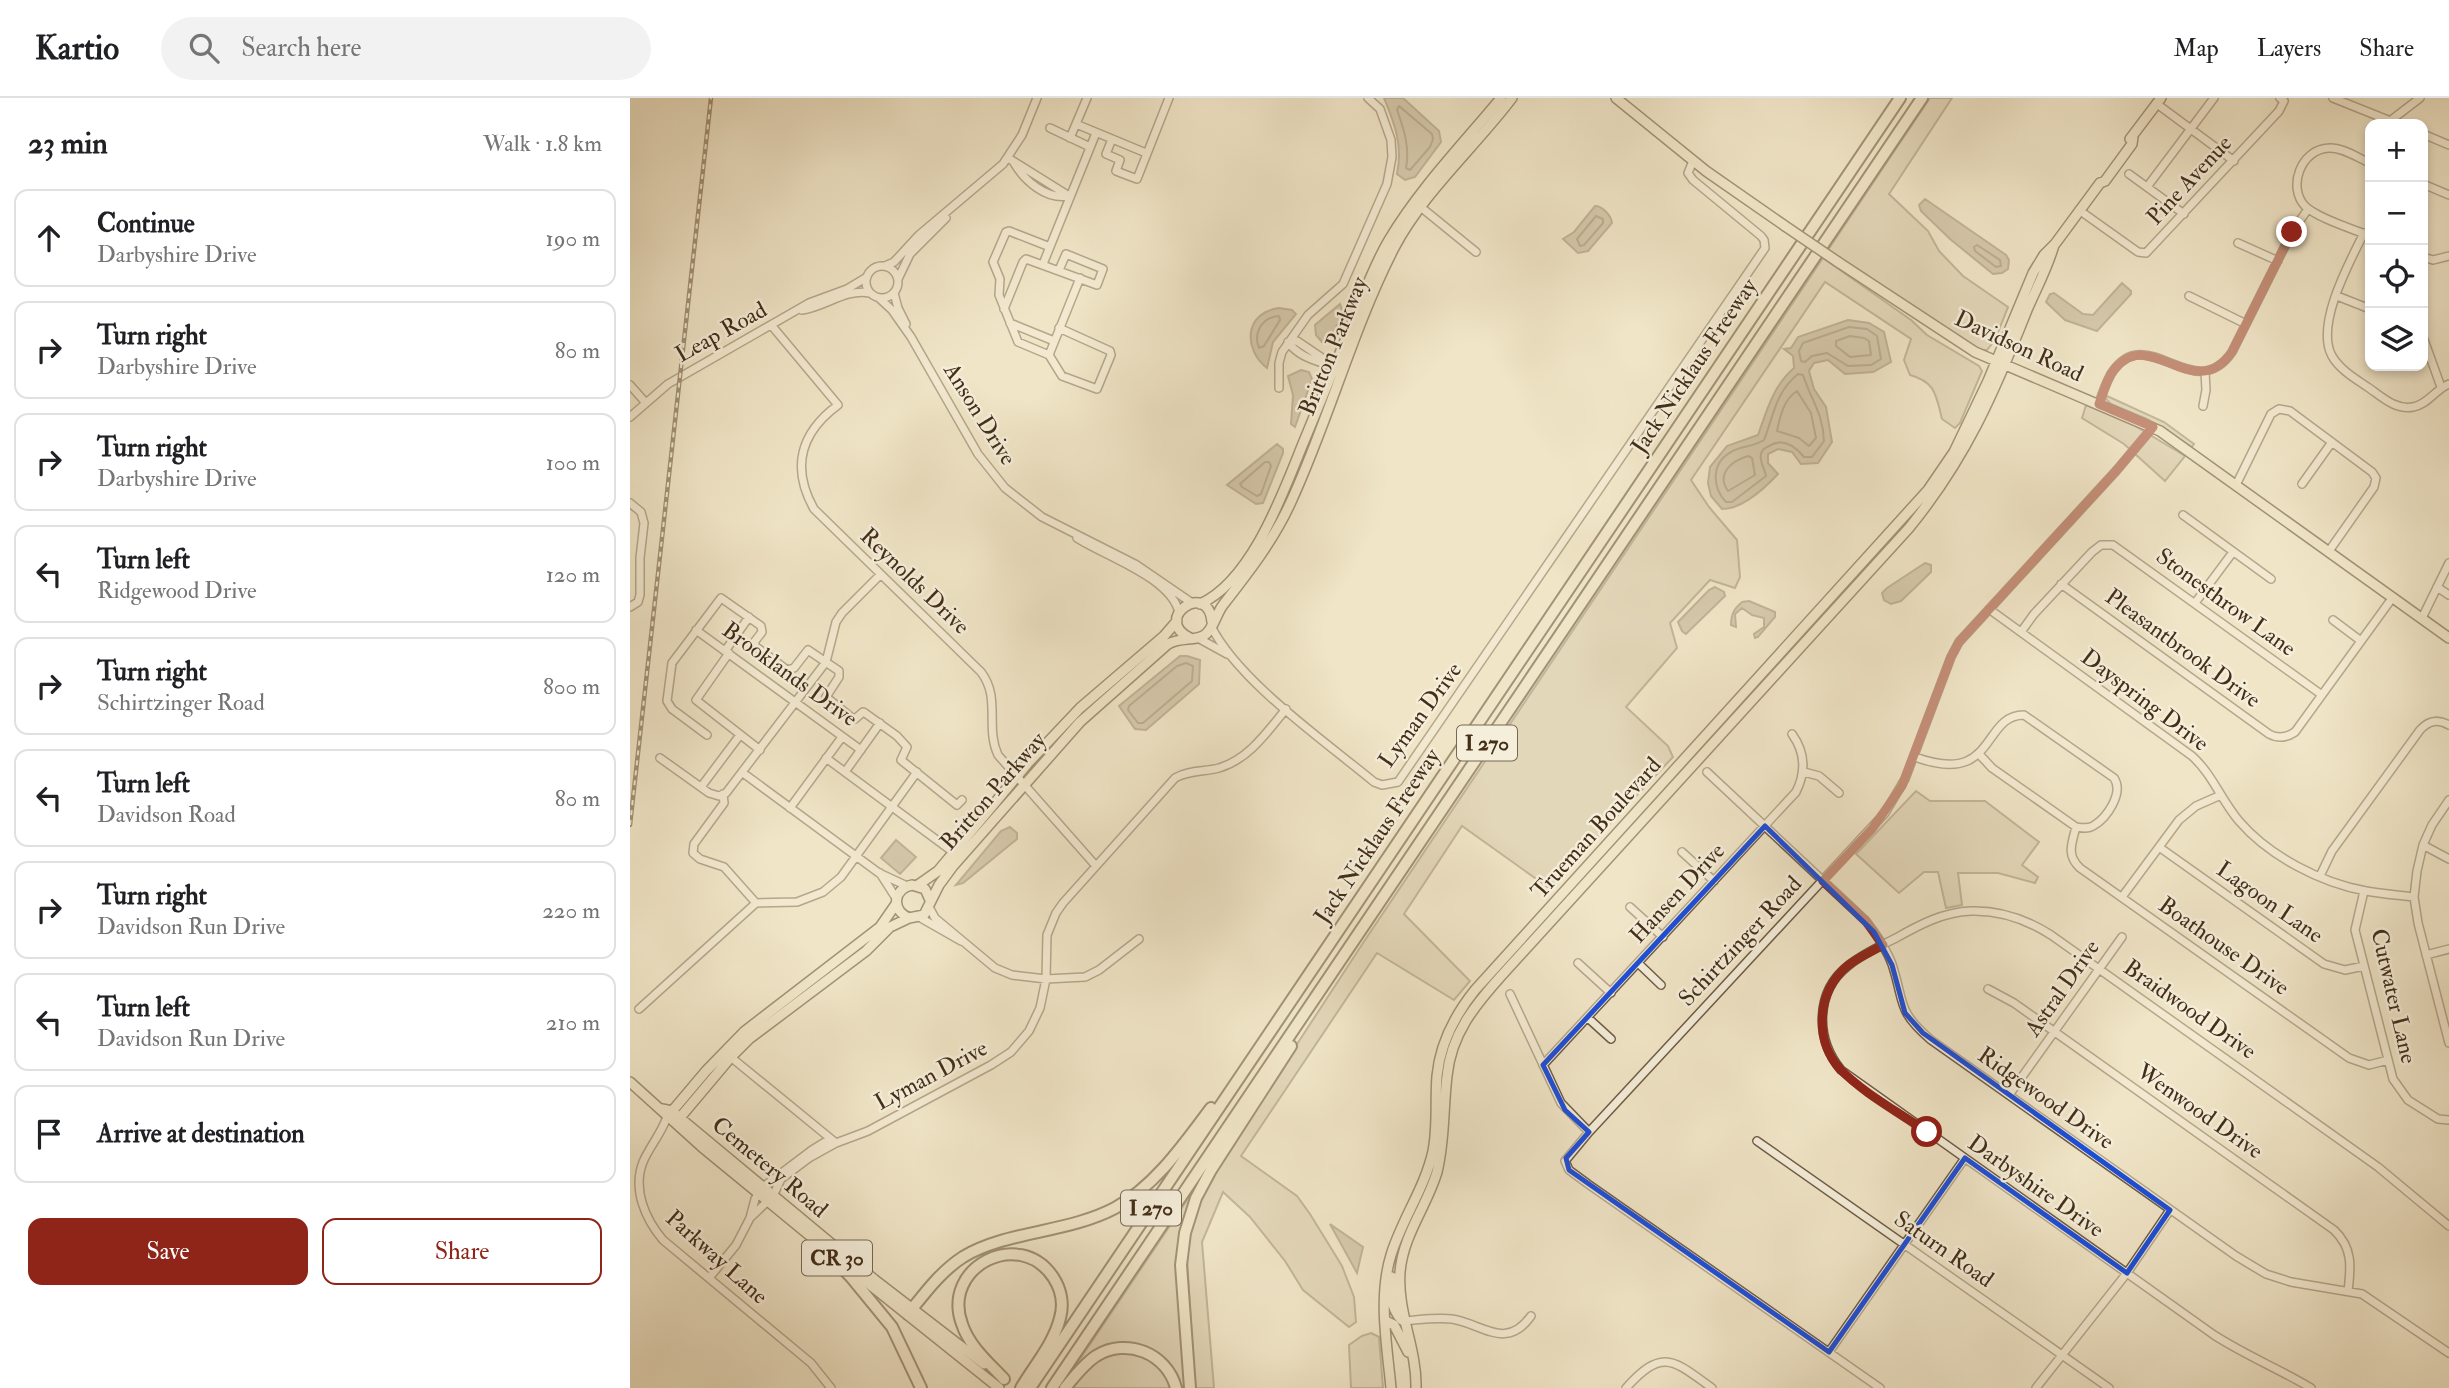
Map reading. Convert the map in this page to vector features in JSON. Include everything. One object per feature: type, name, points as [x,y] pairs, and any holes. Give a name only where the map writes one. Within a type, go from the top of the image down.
[{"type":"highway","name":"Jack Nicklaus Freeway","points":[[1030,1388],[1900,98]]},
{"type":"highway","name":"Jack Nicklaus Freeway","points":[[1052,1388],[1922,98]]},
{"type":"highway","points":[[1189,1388],[1181,1265],[1185,1233],[1196,1198],[1211,1170],[1303,1028],[1342,959]]},
{"type":"highway","points":[[910,1312],[941,1275],[965,1256],[1005,1241],[1084,1221],[1130,1198],[1153,1178],[1184,1142],[1272,1029]]},
{"type":"highway","points":[[815,1240],[851,1277],[891,1327],[921,1388]]},
{"type":"highway","points":[[1001,1383],[968,1338],[961,1323],[959,1297],[965,1280],[979,1265],[1000,1255],[1012,1254],[1029,1257],[1044,1267],[1057,1284],[1061,1297],[1060,1320],[1052,1339],[1018,1388]]},
{"type":"highway","points":[[1065,1388],[1096,1356],[1123,1347],[1145,1351],[1159,1360],[1176,1388]]},
{"type":"main road","name":"Britton Parkway","points":[[1196,603],[1218,594],[1228,585],[1261,538],[1281,502],[1395,246],[1418,204],[1501,98]]},
{"type":"main road","name":"Britton Parkway","points":[[1418,204],[1512,98]]},
{"type":"main road","name":"Davidson Road","points":[[1616,98],[1693,161],[1944,334],[2001,364],[2153,427],[2449,638]]},
{"type":"main road","points":[[2001,364],[2033,273],[2044,254],[2055,244],[2100,183],[2105,181],[2159,101]]},
{"type":"main road","name":"Trueman Boulevard","points":[[1391,1388],[1385,1293],[1390,1261],[1427,1172],[1435,1133],[1440,1061],[1447,1037],[1463,1006],[1928,490],[1954,452],[2001,364]]},
{"type":"main road","name":"Trueman Boulevard","points":[[1416,1388],[1400,1292],[1403,1250],[1436,1176],[1443,1149],[1447,1076],[1452,1048],[1465,1019],[1514,961],[1909,528],[1935,496],[1960,458],[2001,364]]},
{"type":"main road","name":"Britton Parkway","points":[[1212,624],[1255,565],[1290,504],[1338,369]]},
{"type":"main road","points":[[1196,603],[1209,611],[1212,624],[1205,635],[1194,638],[1180,631],[1178,617],[1184,606],[1196,603]]},
{"type":"main road","name":"Britton Parkway","points":[[918,885],[933,876],[1017,776],[1080,708],[1164,636],[1178,617]]},
{"type":"main road","name":"Britton Parkway","points":[[930,904],[953,866],[1080,722],[1168,644],[1177,639],[1194,638]]},
{"type":"main road","points":[[671,1116],[727,1054],[770,1010],[880,927],[902,889],[918,885],[925,889],[930,904],[919,917],[909,918],[890,927],[866,951],[727,1054]]},
{"type":"main road","points":[[896,901],[900,913],[909,918]]},
{"type":"main road","name":"Cemetery Road","points":[[630,1082],[761,1190],[815,1240],[1001,1383],[1018,1388]]},
{"type":"main road","name":"Cemetery Road","points":[[770,1199],[910,1312]]},
{"type":"main road","points":[[1390,1261],[1392,1303],[1397,1316],[1403,1321]]},
{"type":"main road","points":[[1386,1321],[1394,1325],[1413,1362]]},
{"type":"street","points":[[952,209],[910,254],[894,293],[887,298],[879,298],[870,293],[866,286],[867,277],[874,268],[894,262],[919,235],[1010,161],[1037,98]]},
{"type":"street","points":[[1070,138],[1087,98]]},
{"type":"street","points":[[1112,139],[1106,154],[1120,160],[1116,171],[1137,179],[1170,98]]},
{"type":"street","points":[[1279,388],[1282,352],[1308,315],[1343,284],[1387,184],[1392,157],[1391,140],[1380,110],[1368,98]]},
{"type":"street","points":[[2147,187],[2214,98]]},
{"type":"street","points":[[2333,98],[2345,100],[2386,119]]},
{"type":"street","points":[[2393,119],[2420,98]]},
{"type":"street","name":"Pine Avenue","points":[[2079,210],[2138,252],[2146,253],[2234,161],[2278,111],[2282,99]]},
{"type":"street","points":[[2159,101],[2234,161]]},
{"type":"street","points":[[1076,124],[1146,153]]},
{"type":"street","points":[[1050,128],[1090,147]]},
{"type":"street","points":[[1043,264],[1096,133]]},
{"type":"street","points":[[2428,136],[2449,145]]},
{"type":"street","points":[[2365,161],[2331,148],[2320,150],[2302,167],[2296,185],[2299,198],[2308,209],[2365,234]]},
{"type":"street","points":[[1010,161],[1043,191],[1060,198],[1069,196]]},
{"type":"street","name":"Lyman Drive","points":[[750,1217],[770,1199],[788,1173],[836,1143],[868,1131],[1003,1058],[1023,1039],[1036,1019],[1043,998],[1047,935],[1063,903],[1175,778],[1191,772],[1222,767],[1242,757],[1256,745],[1286,709],[1374,782],[1390,786],[1404,777],[1765,248],[1764,240],[1760,236],[1693,180],[1688,173],[1693,161]]},
{"type":"street","points":[[2129,174],[2184,214]]},
{"type":"street","points":[[2428,186],[2449,195]]},
{"type":"street","points":[[1418,204],[1476,252]]},
{"type":"street","points":[[2099,404],[2112,372],[2121,362],[2134,355],[2152,355],[2189,371],[2205,372],[2215,369],[2227,359],[2292,232],[2308,209]]},
{"type":"street","points":[[1050,247],[1009,231],[1003,235],[993,262],[999,275],[998,290],[1018,342],[1049,355],[1062,376],[1093,390],[1099,386],[1111,355],[1110,351],[1059,328]]},
{"type":"street","points":[[2365,238],[2347,266],[2326,330],[2326,340],[2332,356],[2343,369],[2393,405],[2409,407],[2418,405],[2445,386],[2428,348]]},
{"type":"street","points":[[2238,243],[2278,261]]},
{"type":"street","points":[[1004,309],[1023,262],[1030,259],[1097,285],[1102,269],[1066,254],[1059,270]]},
{"type":"street","points":[[2428,258],[2449,256]]},
{"type":"street","points":[[885,266],[894,271],[898,281]]},
{"type":"street","name":"Leap Road","points":[[630,417],[668,384],[809,303],[855,285],[867,277]]},
{"type":"street","points":[[1049,355],[1080,278]]},
{"type":"street","name":"Leap Road","points":[[801,310],[814,308],[854,292],[870,293]]},
{"type":"street","name":"Anson Drive","points":[[894,293],[911,337]]},
{"type":"street","points":[[2189,296],[2246,324]]},
{"type":"street","points":[[2337,296],[2367,308]]},
{"type":"street","name":"Anson Drive","points":[[879,298],[892,310],[911,337],[988,469],[1024,505],[1149,579],[1172,598],[1178,617]]},
{"type":"street","points":[[1010,323],[1054,341]]},
{"type":"street","name":"Reynolds Drive","points":[[772,326],[838,405],[821,417],[808,436],[802,479],[808,499],[822,517],[985,677],[993,696],[992,726],[994,744],[999,755],[1096,866]]},
{"type":"street","points":[[1288,342],[1297,341],[1338,369]]},
{"type":"street","points":[[2203,406],[2205,372]]},
{"type":"street","points":[[630,385],[646,403]]},
{"type":"street","points":[[2236,485],[2271,414],[2280,409],[2290,411],[2372,472],[2376,481],[2329,551]]},
{"type":"street","name":"Schirtzinger Road","points":[[1880,1388],[1569,1170],[1566,1158],[1885,813],[1902,786],[1956,647],[2153,427]]},
{"type":"street","points":[[2302,484],[2332,442]]},
{"type":"street","points":[[630,503],[641,512],[644,523],[640,595],[638,601],[630,607]]},
{"type":"street","points":[[2183,515],[2271,579]]},
{"type":"street","name":"Anson Drive","points":[[1059,526],[1135,564],[1196,603]]},
{"type":"street","name":"Stonesthrow Lane","points":[[2061,584],[2095,549],[2105,545],[2122,550],[2322,695]]},
{"type":"street","points":[[2195,603],[2232,552]]},
{"type":"street","points":[[630,556],[640,558]]},
{"type":"street","points":[[2422,618],[2449,563]]},
{"type":"street","points":[[660,758],[715,795],[723,794],[743,773],[826,662],[836,622],[880,575]]},
{"type":"street","points":[[2021,632],[2061,584]]},
{"type":"street","name":"Pleasantbrook Drive","points":[[2061,584],[2269,734],[2284,737],[2295,732],[2322,695]]},
{"type":"street","points":[[2437,587],[2449,595]]},
{"type":"street","points":[[2322,695],[2393,597]]},
{"type":"street","points":[[707,735],[671,709],[667,701],[672,663],[721,598],[762,629],[755,646],[787,670],[794,668],[808,650],[826,662],[840,674],[826,697],[852,718],[855,719],[863,712],[880,723],[906,744],[907,750],[901,760],[957,804],[962,800]]},
{"type":"street","name":"Dayspring Drive","points":[[1989,609],[2192,757],[2209,773],[2239,821],[2258,839],[2320,876],[2364,891],[2414,897]]},
{"type":"street","points":[[748,617],[696,700],[760,750]]},
{"type":"street","points":[[2333,620],[2361,641]]},
{"type":"street","points":[[1212,624],[1217,640],[1228,654],[1286,709]]},
{"type":"street","name":"Brooklands Drive","points":[[696,630],[861,750]]},
{"type":"street","points":[[1194,638],[1228,654]]},
{"type":"street","points":[[1914,757],[1936,764],[1963,763],[1979,754],[2003,723],[2012,716],[2024,715],[2114,778],[2118,788],[2116,799],[2095,825],[2087,828],[2076,827],[1992,768],[1979,754]]},
{"type":"street","points":[[2320,876],[2332,851],[2420,730],[2434,721],[2449,724]]},
{"type":"street","points":[[845,772],[880,723]]},
{"type":"street","points":[[1792,734],[1802,754],[1804,772],[1819,776],[1839,793]]},
{"type":"street","points":[[701,787],[740,735]]},
{"type":"street","points":[[790,808],[842,737]]},
{"type":"street","name":"Brooklands Drive","points":[[826,758],[953,852]]},
{"type":"street","points":[[639,1009],[756,903],[797,902],[823,892],[841,877],[917,772]]},
{"type":"street","name":"Ridgewood Drive","points":[[1707,772],[1866,921],[1883,945],[1892,965],[1900,999],[1909,1019],[1931,1041],[2236,1256],[2266,1274],[2302,1286],[2348,1291],[2370,1298],[2449,1353]]},
{"type":"street","name":"Hansen Drive","points":[[1543,1065],[1796,792],[1804,772]]},
{"type":"street","points":[[743,773],[879,873],[907,886]]},
{"type":"street","points":[[723,794],[724,803],[694,844],[693,853],[700,859],[724,867],[756,903]]},
{"type":"street","points":[[2122,897],[2185,815],[2221,795]]},
{"type":"street","points":[[2449,800],[2432,825],[2423,845],[2414,897],[2449,1043]]},
{"type":"street","name":"Boathouse Drive","points":[[2076,827],[2070,848],[2073,861],[2349,1058],[2369,1065],[2388,1060]]},
{"type":"street","points":[[2423,845],[2449,859]]},
{"type":"street","name":"Lagoon Lane","points":[[2159,847],[2324,964],[2345,970],[2364,966]]},
{"type":"street","points":[[1682,852],[1714,881]]},
{"type":"street","points":[[879,873],[896,901]]},
{"type":"street","name":"Cutwater Lane","points":[[2364,891],[2355,930],[2395,1084],[2408,1100],[2438,1119],[2449,1120]]},
{"type":"street","points":[[930,904],[935,918],[1003,972],[1046,979],[1086,977],[1139,939]]},
{"type":"street","points":[[1630,907],[1662,937]]},
{"type":"street","name":"Braidwood Drive","points":[[1883,945],[1948,914],[1970,911],[1993,911],[2017,917],[2036,926],[2378,1167],[2449,1226]]},
{"type":"street","points":[[919,917],[965,943]]},
{"type":"street","name":"Astral Drive","points":[[2009,1096],[2122,937]]},
{"type":"street","name":"Darbyshire Drive","points":[[1883,945],[1847,966],[1829,989],[1822,1017],[1826,1045],[1841,1070],[2231,1346],[2311,1388]]},
{"type":"street","points":[[2426,954],[2449,949]]},
{"type":"street","points":[[1578,963],[1611,993]]},
{"type":"street","points":[[1638,963],[1661,985]]},
{"type":"street","name":"Wenwood Drive","points":[[1988,989],[2014,1003],[2334,1230],[2350,1255],[2348,1291]]},
{"type":"street","points":[[1510,993],[1561,1103],[1589,1132]]},
{"type":"street","points":[[1588,1018],[1611,1039]]},
{"type":"street","points":[[727,1054],[836,1143]]},
{"type":"street","name":"Parkway Lane","points":[[671,1116],[642,1164],[640,1192],[644,1211],[652,1227],[663,1240],[811,1363],[831,1388]]},
{"type":"street","name":"Saturn Road","points":[[1757,1141],[2109,1388]]},
{"type":"street","name":"Lyman Drive","points":[[709,1278],[736,1245],[761,1190],[812,1150],[825,1142],[836,1143]]},
{"type":"street","points":[[1829,1352],[1965,1158]]},
{"type":"street","points":[[2036,1388],[2127,1273],[2170,1210]]},
{"type":"street","points":[[1386,1321],[1449,1319],[1502,1334],[1520,1330],[1531,1317]]},
{"type":"street","points":[[1626,1388],[1652,1364],[1668,1362],[1684,1368],[1712,1388]]},
{"type":"highlighted area","points":[[1765,826],[1874,932],[1892,965],[1905,1013],[1923,1033],[2170,1210],[2127,1273],[1965,1158],[1829,1352],[1569,1170],[1566,1158],[1589,1132],[1565,1110],[1543,1065]]},
{"type":"shaded area","points":[[1930,98],[1952,98],[1889,194],[1928,231],[1939,251],[1963,276],[2008,307],[1995,340],[1987,350],[1981,350],[1965,341],[1828,250]]},
{"type":"shaded area","points":[[1823,258],[1911,320],[1927,335],[1979,366],[1982,371],[1960,423],[1955,428],[1942,419],[1934,391],[1919,378],[1910,375],[1904,360],[1911,339],[1825,282],[1691,480],[1709,507],[1737,540],[1740,577],[1735,588],[1710,580],[1670,623],[1677,648],[1626,707],[1668,746],[1673,757],[1549,888],[1462,826],[1404,914],[1470,981],[1454,1000],[1377,953],[1241,1156],[1297,1196],[1310,1214],[1342,1266],[1354,1297],[1356,1322],[1349,1327],[1303,1290],[1285,1261],[1250,1217],[1223,1192],[1202,1242],[1214,1388],[1195,1388],[1187,1259],[1197,1204],[1209,1179],[1363,943]]},
{"type":"shaded area","points":[[2107,396],[2164,422],[2194,444],[2192,447],[2147,419],[2111,404],[2106,399]]},
{"type":"shaded area","points":[[2086,405],[2135,426],[2185,456],[2165,481],[2124,444],[2082,418]]},
{"type":"shaded area","points":[[1916,791],[1930,801],[1985,801],[2039,842],[2022,865],[2038,877],[2035,883],[1998,873],[1958,873],[1962,905],[1946,908],[1938,872],[1924,872],[1899,893],[1856,854]]},
{"type":"shaded area","points":[[1196,1187],[1182,1237],[1186,1388],[1178,1388],[1175,1377],[1126,1345],[1072,1371]]},
{"type":"shaded area","points":[[1371,1333],[1379,1337],[1383,1388],[1351,1388],[1349,1345]]},
{"type":"shaded area","points":[[1136,1351],[1163,1369],[1172,1388],[1069,1388],[1105,1356]]},
{"type":"water","points":[[1384,98],[1403,98],[1439,131],[1441,142],[1415,177],[1405,180],[1397,174],[1397,135]]},
{"type":"water","points":[[1925,199],[2006,255],[2009,260],[2008,269],[1993,274],[1950,239],[1921,211],[1919,205]]},
{"type":"water","points":[[1595,206],[1606,212],[1612,223],[1588,251],[1578,253],[1563,239],[1574,232]]},
{"type":"water","points":[[2122,283],[2131,294],[2097,331],[2065,320],[2046,302],[2050,294],[2054,293],[2083,314],[2093,315]]},
{"type":"water","points":[[1340,304],[1343,312],[1329,343],[1322,342],[1316,335],[1315,325]]},
{"type":"water","points":[[1279,308],[1292,310],[1296,314],[1273,342],[1267,368],[1254,351],[1251,333],[1253,324],[1259,317],[1267,311]]},
{"type":"water","points":[[1848,320],[1869,323],[1884,332],[1891,362],[1873,372],[1845,374],[1828,360],[1814,363],[1809,371],[1814,389],[1826,407],[1832,442],[1818,463],[1801,464],[1792,452],[1778,449],[1768,454],[1768,463],[1778,474],[1745,502],[1722,509],[1711,496],[1708,483],[1710,467],[1727,446],[1758,435],[1776,391],[1794,368],[1793,356],[1784,349],[1791,348],[1798,337]]},
{"type":"water","points":[[1301,370],[1309,372],[1312,379],[1295,427],[1291,424],[1293,395],[1288,376]]},
{"type":"water","points":[[1277,444],[1283,449],[1283,453],[1263,503],[1256,504],[1227,485]]},
{"type":"water","points":[[1925,563],[1931,565],[1931,572],[1901,601],[1891,604],[1884,600],[1882,593],[1887,588]]},
{"type":"water","points":[[1715,587],[1724,592],[1725,596],[1686,634],[1678,622]]},
{"type":"water","points":[[1749,601],[1775,612],[1775,617],[1755,638],[1754,634],[1764,627],[1764,618],[1752,615],[1742,608],[1735,614],[1736,627],[1731,625],[1735,609],[1742,602]]},
{"type":"water","points":[[1180,656],[1200,660],[1199,684],[1146,730],[1135,729],[1119,706]]},
{"type":"water","points":[[1010,827],[1017,833],[1017,839],[963,883],[956,885],[1001,831]]},
{"type":"water","points":[[896,840],[916,857],[900,874],[881,858]]},
{"type":"water","points":[[1330,1224],[1363,1247],[1357,1273]]},
{"type":"railway","points":[[630,825],[711,98]]},
{"type":"route","points":[[1927,1132],[1841,1070],[1826,1045],[1822,1017],[1829,989],[1847,966],[1883,945],[1866,921],[1823,881],[1872,829],[1902,786],[1959,642],[2153,427],[2099,404],[2112,372],[2127,358],[2140,354],[2160,358],[2189,371],[2205,372],[2220,366],[2232,352],[2292,232]]}]
